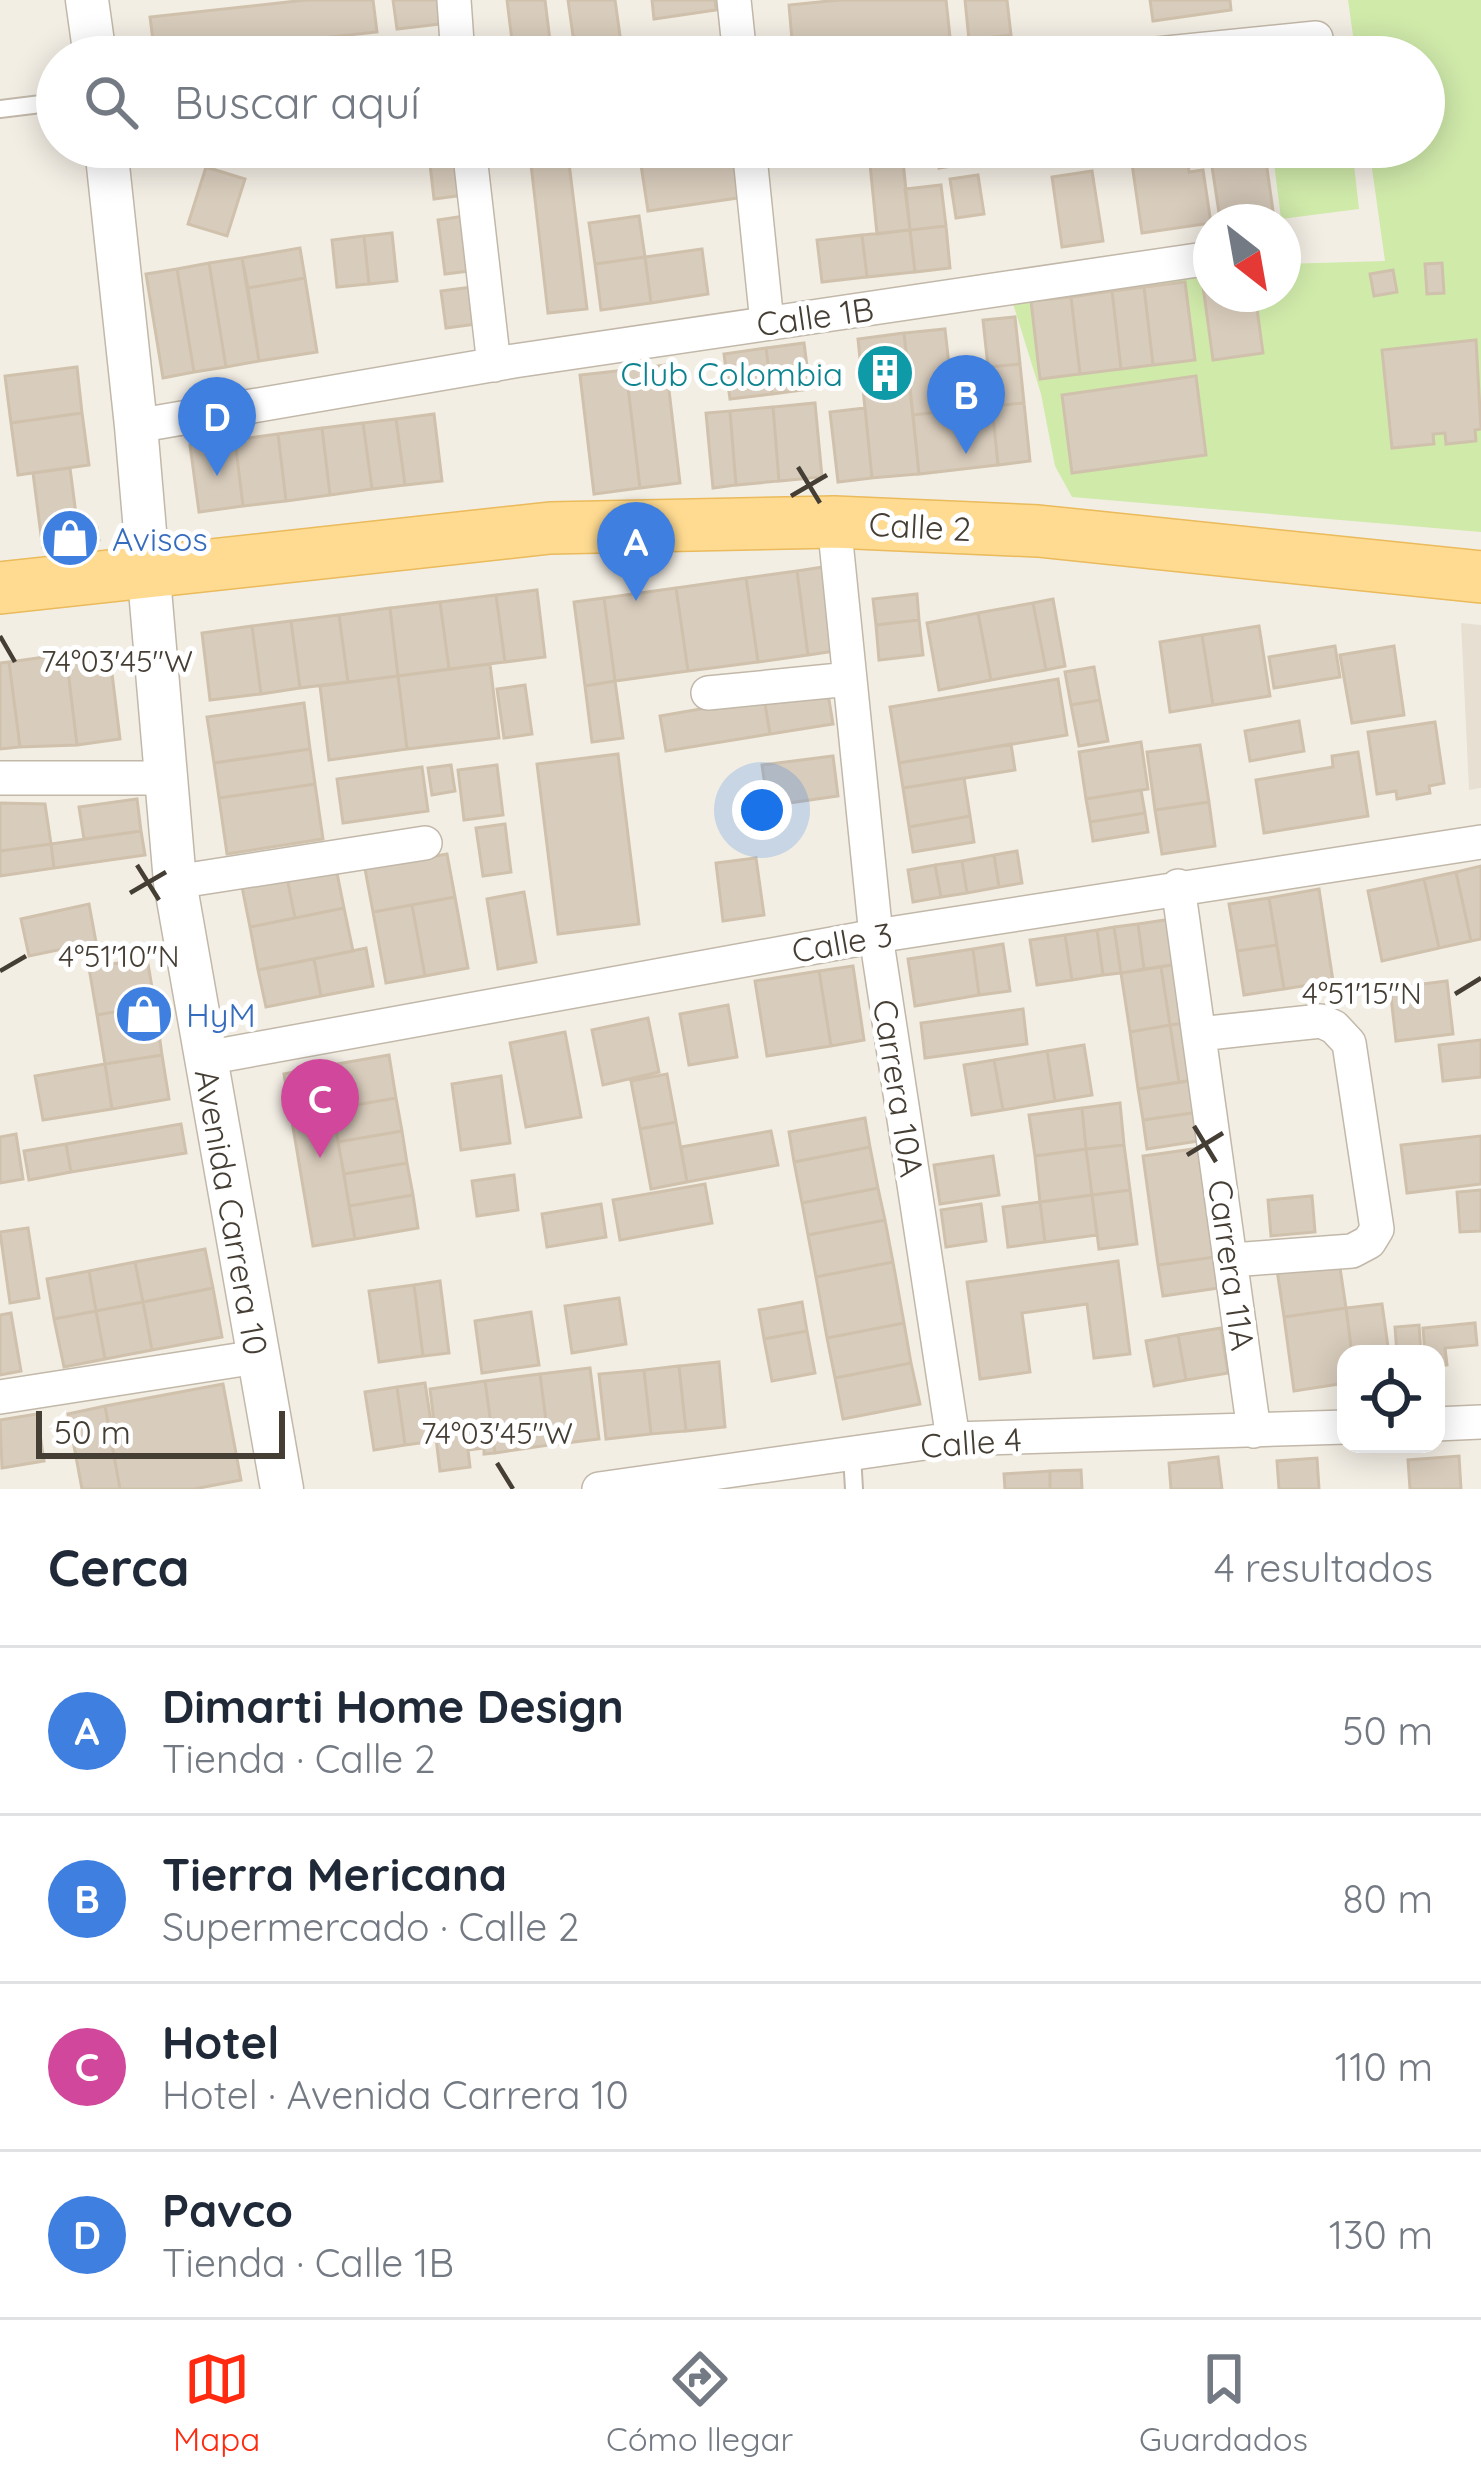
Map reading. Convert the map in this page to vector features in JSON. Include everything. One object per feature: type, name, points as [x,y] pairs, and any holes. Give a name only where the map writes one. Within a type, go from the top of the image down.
[{"type":"main road","name":"Calle 2","points":[[0,588],[550,528],[834,522],[1038,531],[1481,577]]},
{"type":"street","points":[[454,0],[457,36]]},
{"type":"street","points":[[734,0],[738,36]]},
{"type":"street","points":[[94,1],[95,36]]},
{"type":"street","name":"Avenida Carrera 10","points":[[108,168],[136,426],[175,882],[282,1489]]},
{"type":"street","points":[[471,168],[494,365]]},
{"type":"street","points":[[751,168],[767,323]]},
{"type":"street","name":"Calle 1B","points":[[136,426],[494,365],[1193,262]]},
{"type":"street","name":"Carrera 10A","points":[[834,522],[876,936],[953,1438]]},
{"type":"street","points":[[708,693],[850,679]]},
{"type":"street","points":[[0,778],[165,778]]},
{"type":"street","name":"Calle 3","points":[[206,1058],[876,936],[1481,842]]},
{"type":"street","points":[[175,882],[425,843]]},
{"type":"street","name":"Carrera 11A","points":[[1178,886],[1254,1431]]},
{"type":"street","points":[[1199,1034],[1321,1021],[1348,1043],[1377,1229],[1369,1241],[1352,1251],[1232,1260]]},
{"type":"street","points":[[0,1397],[256,1357]]},
{"type":"street","points":[[1445,1424],[1481,1422]]},
{"type":"street","name":"Calle 4","points":[[598,1489],[853,1472],[953,1438],[1337,1427]]},
{"type":"lane","points":[[0,109],[36,104]]},
{"type":"shaded area","points":[[1461,623],[1481,625],[1481,788],[1469,790]]},
{"type":"green space","points":[[1348,0],[1481,0],[1481,532],[1072,497],[1055,466],[1041,394],[1012,300],[1193,275],[1193,312],[1301,312],[1301,263],[1385,261],[1372,168],[1445,168],[1445,36],[1353,36]]},
{"type":"green space","points":[[1275,168],[1354,168],[1359,209],[1301,216],[1301,204],[1279,204]]},
{"type":"building","points":[[306,0],[373,0],[377,32],[152,36],[150,17]]},
{"type":"building","points":[[393,0],[446,0],[449,23],[397,29]]},
{"type":"building","points":[[507,0],[545,0],[549,36],[511,36]]},
{"type":"building","points":[[568,0],[615,0],[620,36],[573,36]]},
{"type":"building","points":[[652,0],[715,0],[716,10],[654,19]]},
{"type":"building","points":[[946,0],[950,36],[792,36],[789,5]]},
{"type":"building","points":[[965,0],[1007,0],[1011,35],[969,36]]},
{"type":"building","points":[[1150,0],[1230,0],[1231,10],[1153,21]]},
{"type":"building","points":[[206,168],[245,179],[227,236],[188,224]]},
{"type":"building","points":[[430,168],[469,168],[472,194],[434,199]]},
{"type":"building","points":[[531,168],[570,168],[587,309],[548,313]]},
{"type":"building","points":[[641,168],[741,168],[745,197],[648,211]]},
{"type":"building","points":[[870,168],[904,168],[910,230],[877,234]]},
{"type":"building","points":[[1133,168],[1203,170],[1208,204],[1193,204],[1193,226],[1142,233]]},
{"type":"building","points":[[1212,168],[1267,168],[1272,204],[1218,204]]},
{"type":"building","points":[[1092,171],[1103,241],[1062,247],[1052,177]]},
{"type":"building","points":[[978,175],[984,214],[956,218],[950,179]]},
{"type":"building","points":[[941,185],[946,226],[910,230],[905,189]]},
{"type":"building","points":[[471,215],[478,270],[445,274],[438,220]]},
{"type":"building","points":[[639,216],[645,257],[595,264],[589,223]]},
{"type":"building","points":[[946,226],[950,268],[915,272],[910,230]]},
{"type":"building","points":[[910,230],[915,272],[867,277],[862,235]]},
{"type":"building","points":[[392,233],[397,281],[369,284],[364,236]]},
{"type":"building","points":[[862,235],[867,277],[822,282],[817,240]]},
{"type":"building","points":[[364,236],[369,284],[337,287],[332,240]]},
{"type":"building","points":[[300,248],[305,278],[248,288],[242,258]]},
{"type":"building","points":[[702,249],[708,294],[651,303],[645,257]]},
{"type":"building","points":[[645,257],[651,303],[601,310],[595,264]]},
{"type":"building","points":[[242,258],[259,361],[226,367],[209,263]]},
{"type":"building","points":[[209,263],[226,367],[194,372],[177,269]]},
{"type":"building","points":[[1442,263],[1444,293],[1427,294],[1425,264]]},
{"type":"building","points":[[177,269],[194,372],[163,378],[146,274]]},
{"type":"building","points":[[1393,270],[1397,292],[1374,296],[1370,274]]},
{"type":"building","points":[[305,278],[317,352],[259,361],[248,288]]},
{"type":"building","points":[[1185,282],[1195,360],[1153,365],[1144,287]]},
{"type":"building","points":[[480,286],[484,323],[446,328],[441,291]]},
{"type":"building","points":[[1144,287],[1153,365],[1121,369],[1112,291]]},
{"type":"building","points":[[1112,291],[1121,369],[1080,374],[1071,297]]},
{"type":"building","points":[[1071,297],[1080,374],[1040,379],[1031,301]]},
{"type":"building","points":[[1206,312],[1257,312],[1263,353],[1213,360]]},
{"type":"building","points":[[1015,317],[1020,364],[988,367],[983,320]]},
{"type":"building","points":[[945,329],[954,410],[913,415],[904,333]]},
{"type":"building","name":"Club Colombia","points":[[904,333],[919,474],[872,478],[858,339]]},
{"type":"building","points":[[1476,340],[1481,429],[1475,430],[1476,441],[1446,444],[1445,433],[1433,434],[1434,444],[1392,448],[1382,350]]},
{"type":"building","points":[[804,343],[810,389],[772,394],[766,348]]},
{"type":"building","points":[[766,348],[772,394],[730,399],[724,354]]},
{"type":"building","points":[[1020,364],[1024,403],[992,406],[988,367]]},
{"type":"building","points":[[666,365],[680,483],[640,488],[626,370]]},
{"type":"building","points":[[77,367],[82,413],[11,423],[5,376]]},
{"type":"building","points":[[626,370],[640,488],[594,494],[580,375]]},
{"type":"building","points":[[1196,376],[1206,455],[1072,473],[1062,395]]},
{"type":"building","points":[[815,403],[822,477],[779,481],[773,407]]},
{"type":"building","points":[[1024,403],[1030,461],[998,465],[992,406]]},
{"type":"building","points":[[992,406],[998,465],[919,474],[913,415]]},
{"type":"building","points":[[773,407],[779,481],[736,485],[730,411]]},
{"type":"building","points":[[865,408],[872,478],[838,482],[830,412]]},
{"type":"building","points":[[730,411],[736,485],[713,488],[706,413]]},
{"type":"building","points":[[82,413],[89,465],[18,475],[11,423]]},
{"type":"building","points":[[434,414],[442,481],[405,485],[396,419]]},
{"type":"building","points":[[396,419],[405,485],[372,489],[363,423]]},
{"type":"building","points":[[363,423],[372,489],[330,495],[322,428]]},
{"type":"building","points":[[322,428],[330,495],[286,501],[278,434]]},
{"type":"building","points":[[278,434],[286,501],[243,506],[235,440]]},
{"type":"building","points":[[235,440],[243,506],[199,512],[190,445]]},
{"type":"building","points":[[70,468],[78,530],[41,535],[33,473]]},
{"type":"building","name":"Avisos","points":[[97,528],[99,540],[43,548],[41,535]]},
{"type":"building","points":[[823,567],[835,651],[808,655],[797,571]]},
{"type":"building","points":[[797,571],[808,655],[758,662],[746,578]]},
{"type":"building","points":[[746,578],[758,662],[688,671],[676,588]]},
{"type":"building","points":[[676,588],[688,671],[615,681],[604,598]]},
{"type":"building","points":[[537,590],[545,657],[505,662],[496,595]]},
{"type":"building","points":[[917,594],[919,620],[876,625],[873,599]]},
{"type":"building","points":[[496,595],[505,662],[449,669],[440,602]]},
{"type":"building","points":[[604,598],[615,681],[585,686],[574,602]]},
{"type":"building","points":[[1053,599],[1065,666],[1046,670],[1033,603]]},
{"type":"building","points":[[440,602],[449,669],[398,676],[390,608]]},
{"type":"building","points":[[1033,603],[1046,670],[991,680],[978,613]]},
{"type":"building","points":[[390,608],[398,676],[348,682],[339,615]]},
{"type":"building","points":[[978,613],[991,680],[939,690],[927,623]]},
{"type":"building","points":[[339,615],[348,682],[300,688],[291,621]]},
{"type":"building","points":[[919,620],[923,655],[879,660],[876,625]]},
{"type":"building","points":[[291,621],[300,688],[261,694],[252,626]]},
{"type":"building","points":[[252,626],[261,694],[210,700],[202,633]]},
{"type":"building","points":[[1259,626],[1270,696],[1213,705],[1202,635]]},
{"type":"building","points":[[1202,635],[1213,705],[1170,712],[1160,642]]},
{"type":"building","points":[[1335,646],[1340,677],[1274,688],[1269,657]]},
{"type":"building","points":[[1394,646],[1404,715],[1352,723],[1340,655]]},
{"type":"building","points":[[109,649],[120,739],[77,745],[66,654]]},
{"type":"building","points":[[66,654],[77,745],[20,747],[9,662]]},
{"type":"building","points":[[9,662],[20,747],[0,749],[0,663]]},
{"type":"building","points":[[490,664],[499,738],[407,749],[398,676]]},
{"type":"building","points":[[1094,667],[1100,700],[1071,705],[1065,672]]},
{"type":"building","points":[[398,676],[407,749],[329,760],[320,686]]},
{"type":"building","points":[[1058,679],[1067,735],[899,763],[890,707]]},
{"type":"building","points":[[615,681],[623,738],[592,742],[585,686]]},
{"type":"building","points":[[525,685],[532,734],[504,738],[497,689]]},
{"type":"building","points":[[827,688],[833,724],[770,734],[764,698]]},
{"type":"building","points":[[764,698],[770,734],[666,751],[660,716]]},
{"type":"building","points":[[1100,700],[1108,741],[1079,746],[1071,705]]},
{"type":"building","points":[[304,703],[310,749],[214,763],[207,717]]},
{"type":"building","points":[[1299,721],[1304,751],[1250,761],[1245,731]]},
{"type":"building","points":[[1435,722],[1444,783],[1429,786],[1430,793],[1397,799],[1396,791],[1377,794],[1368,732]]},
{"type":"building","points":[[1141,742],[1148,789],[1086,799],[1079,752]]},
{"type":"building","points":[[1011,744],[1015,770],[903,788],[899,763]]},
{"type":"building","points":[[1200,745],[1209,802],[1155,810],[1147,752]]},
{"type":"building","points":[[310,749],[315,784],[219,798],[214,763]]},
{"type":"building","points":[[1358,752],[1368,816],[1264,833],[1256,780],[1333,767],[1332,756]]},
{"type":"building","points":[[618,754],[639,924],[558,934],[537,764]]},
{"type":"building","points":[[833,756],[838,796],[768,806],[762,765]]},
{"type":"building","points":[[451,765],[455,791],[432,795],[428,768]]},
{"type":"building","points":[[497,765],[503,815],[464,820],[458,770]]},
{"type":"building","points":[[422,767],[428,811],[343,823],[337,779]]},
{"type":"building","points":[[964,778],[970,816],[909,827],[903,788]]},
{"type":"building","points":[[315,784],[323,839],[227,854],[219,798]]},
{"type":"building","points":[[1141,790],[1145,813],[1090,822],[1086,799]]},
{"type":"building","points":[[137,799],[141,831],[84,839],[79,807]]},
{"type":"building","points":[[1209,802],[1215,846],[1162,854],[1155,810]]},
{"type":"building","points":[[0,803],[45,804],[51,844],[0,851]]},
{"type":"building","points":[[1145,813],[1148,832],[1093,841],[1090,822]]},
{"type":"building","points":[[970,816],[974,842],[913,852],[909,827]]},
{"type":"building","points":[[505,824],[511,872],[483,876],[476,828]]},
{"type":"building","points":[[141,831],[145,855],[54,868],[51,844]]},
{"type":"building","points":[[51,844],[54,868],[0,876],[0,851]]},
{"type":"building","points":[[1017,851],[1022,883],[999,887],[994,855]]},
{"type":"building","points":[[447,854],[455,897],[373,912],[365,869]]},
{"type":"building","points":[[994,855],[999,887],[967,893],[962,861]]},
{"type":"building","points":[[756,858],[764,915],[723,921],[716,863]]},
{"type":"building","points":[[962,861],[967,893],[941,897],[935,865]]},
{"type":"building","points":[[935,865],[941,897],[913,902],[908,870]]},
{"type":"building","points":[[1481,866],[1481,939],[1471,941],[1456,872]]},
{"type":"building","points":[[336,868],[344,908],[295,918],[287,878]]},
{"type":"building","points":[[1456,872],[1471,941],[1439,948],[1424,879]]},
{"type":"building","points":[[287,878],[295,918],[250,927],[242,887]]},
{"type":"building","points":[[1424,879],[1439,948],[1382,961],[1368,891]]},
{"type":"building","points":[[1319,889],[1333,981],[1284,989],[1269,898]]},
{"type":"building","points":[[524,892],[536,962],[498,969],[487,899]]},
{"type":"building","points":[[455,897],[468,968],[425,976],[412,905]]},
{"type":"building","points":[[1269,898],[1277,945],[1237,951],[1229,904]]},
{"type":"building","points":[[89,904],[96,942],[29,956],[21,919]]},
{"type":"building","points":[[412,905],[425,976],[386,983],[373,912]]},
{"type":"building","points":[[344,908],[353,951],[258,970],[250,927]]},
{"type":"building","points":[[1178,918],[1184,963],[1144,969],[1138,924]]},
{"type":"building","points":[[1138,924],[1144,969],[1121,973],[1114,927]]},
{"type":"building","points":[[1114,927],[1121,973],[1103,975],[1097,930]]},
{"type":"building","points":[[1097,930],[1103,975],[1072,980],[1065,935]]},
{"type":"building","points":[[1065,935],[1072,980],[1037,985],[1030,940]]},
{"type":"building","points":[[1003,944],[1010,991],[979,995],[973,949]]},
{"type":"building","points":[[1277,945],[1284,989],[1244,995],[1237,951]]},
{"type":"building","points":[[366,948],[373,986],[321,996],[314,959]]},
{"type":"building","points":[[973,949],[979,995],[915,1006],[908,959]]},
{"type":"building","points":[[147,958],[155,1005],[97,1015],[89,968]]},
{"type":"building","points":[[314,959],[321,996],[266,1007],[258,970]]},
{"type":"building","points":[[1184,963],[1193,1022],[1170,1025],[1161,967]]},
{"type":"building","points":[[853,966],[864,1040],[831,1046],[819,971]]},
{"type":"building","points":[[1161,967],[1170,1025],[1130,1032],[1121,973]]},
{"type":"building","points":[[819,971],[831,1046],[767,1056],[755,981]]},
{"type":"building","points":[[1447,981],[1453,1034],[1396,1041],[1390,988]]},
{"type":"building","points":[[155,1005],[162,1055],[105,1064],[97,1015]]},
{"type":"building","points":[[728,1005],[737,1057],[689,1065],[680,1014]]},
{"type":"building","points":[[1023,1009],[1027,1044],[925,1058],[921,1023]]},
{"type":"building","points":[[648,1018],[659,1072],[603,1085],[592,1030]]},
{"type":"building","points":[[1193,1022],[1202,1079],[1179,1082],[1170,1025]]},
{"type":"building","points":[[1170,1025],[1179,1082],[1138,1089],[1130,1032]]},
{"type":"building","points":[[565,1032],[581,1117],[526,1127],[510,1043]]},
{"type":"building","points":[[1481,1040],[1481,1077],[1443,1081],[1439,1045]]},
{"type":"building","points":[[1084,1045],[1092,1095],[1055,1101],[1047,1051]]},
{"type":"building","points":[[1047,1051],[1055,1101],[1003,1110],[994,1060]]},
{"type":"building","points":[[162,1055],[169,1099],[112,1109],[105,1064]]},
{"type":"building","points":[[389,1055],[396,1098],[333,1109],[325,1066]]},
{"type":"building","points":[[994,1060],[1003,1110],[972,1115],[964,1065]]},
{"type":"building","points":[[105,1064],[112,1109],[43,1120],[35,1076]]},
{"type":"building","points":[[325,1066],[355,1239],[313,1246],[284,1074]]},
{"type":"building","points":[[667,1074],[676,1122],[640,1129],[631,1081]]},
{"type":"building","points":[[501,1076],[510,1143],[461,1150],[452,1084]]},
{"type":"building","points":[[1202,1079],[1206,1111],[1143,1120],[1138,1089]]},
{"type":"building","points":[[396,1098],[402,1131],[338,1142],[333,1109]]},
{"type":"building","points":[[1120,1103],[1124,1145],[1086,1149],[1082,1108]]},
{"type":"building","points":[[1082,1108],[1086,1149],[1035,1156],[1029,1115]]},
{"type":"building","points":[[1206,1111],[1211,1139],[1147,1149],[1143,1120]]},
{"type":"building","points":[[865,1118],[870,1147],[794,1162],[789,1132]]},
{"type":"building","points":[[676,1122],[687,1182],[651,1189],[640,1129]]},
{"type":"building","points":[[181,1124],[186,1153],[71,1172],[66,1144]]},
{"type":"building","points":[[402,1131],[407,1163],[344,1174],[338,1142]]},
{"type":"building","points":[[771,1131],[778,1165],[687,1182],[681,1147]]},
{"type":"building","points":[[16,1134],[23,1179],[0,1183],[0,1137]]},
{"type":"building","points":[[1481,1136],[1481,1184],[1407,1193],[1401,1145]]},
{"type":"building","points":[[66,1144],[71,1172],[29,1180],[24,1151]]},
{"type":"building","points":[[1124,1145],[1130,1190],[1092,1195],[1086,1149]]},
{"type":"building","points":[[870,1147],[878,1188],[802,1203],[794,1162]]},
{"type":"building","points":[[1200,1148],[1215,1257],[1158,1265],[1143,1156]]},
{"type":"building","points":[[1086,1149],[1092,1195],[1040,1202],[1035,1156]]},
{"type":"building","points":[[993,1156],[999,1195],[940,1204],[934,1165]]},
{"type":"building","points":[[407,1163],[413,1195],[349,1206],[344,1174]]},
{"type":"building","points":[[514,1175],[518,1210],[477,1216],[472,1181]]},
{"type":"building","points":[[705,1184],[712,1223],[620,1240],[613,1200]]},
{"type":"building","points":[[878,1188],[885,1220],[808,1235],[802,1203]]},
{"type":"building","points":[[1130,1190],[1137,1244],[1099,1249],[1092,1195]]},
{"type":"building","points":[[1481,1190],[1481,1231],[1460,1232],[1457,1192]]},
{"type":"building","points":[[413,1195],[418,1228],[355,1239],[349,1206]]},
{"type":"building","points":[[1092,1195],[1097,1235],[1045,1242],[1040,1202]]},
{"type":"building","points":[[1312,1196],[1315,1232],[1271,1236],[1268,1200]]},
{"type":"building","points":[[1040,1202],[1045,1242],[1008,1247],[1003,1207]]},
{"type":"building","points":[[601,1204],[606,1237],[547,1247],[542,1214]]},
{"type":"building","points":[[981,1204],[986,1241],[946,1247],[941,1210]]},
{"type":"building","points":[[885,1220],[893,1262],[816,1277],[808,1235]]},
{"type":"building","points":[[28,1228],[39,1298],[10,1303],[0,1232]]},
{"type":"building","points":[[205,1249],[213,1288],[143,1302],[135,1262]]},
{"type":"building","points":[[1215,1257],[1219,1288],[1163,1296],[1158,1265]]},
{"type":"building","points":[[1118,1261],[1130,1354],[1094,1358],[1087,1304],[1022,1313],[1030,1372],[980,1379],[967,1282]]},
{"type":"building","points":[[1339,1261],[1346,1308],[1284,1317],[1277,1270]]},
{"type":"building","points":[[135,1262],[143,1302],[96,1311],[89,1271]]},
{"type":"building","points":[[893,1262],[904,1323],[827,1338],[816,1277]]},
{"type":"building","points":[[89,1271],[96,1311],[54,1319],[47,1279]]},
{"type":"building","points":[[440,1281],[449,1353],[423,1356],[414,1285]]},
{"type":"building","points":[[414,1285],[423,1356],[379,1362],[369,1291]]},
{"type":"building","points":[[213,1288],[222,1337],[152,1350],[143,1302]]},
{"type":"building","points":[[619,1298],[626,1344],[572,1353],[565,1306]]},
{"type":"building","points":[[143,1302],[152,1350],[105,1359],[96,1311]]},
{"type":"building","points":[[802,1302],[807,1331],[764,1339],[759,1310]]},
{"type":"building","points":[[1382,1304],[1388,1345],[1351,1345],[1346,1308]]},
{"type":"building","points":[[1346,1308],[1351,1345],[1337,1345],[1337,1384],[1294,1391],[1284,1317]]},
{"type":"building","points":[[96,1311],[105,1359],[64,1367],[54,1319]]},
{"type":"building","points":[[531,1312],[539,1365],[482,1373],[475,1321]]},
{"type":"building","points":[[11,1313],[21,1371],[0,1375],[0,1315]]},
{"type":"building","points":[[904,1323],[911,1363],[835,1378],[827,1338]]},
{"type":"building","points":[[1475,1323],[1477,1345],[1424,1345],[1423,1328]]},
{"type":"building","points":[[1419,1325],[1420,1345],[1396,1345],[1395,1327]]},
{"type":"building","points":[[1221,1328],[1228,1373],[1186,1380],[1178,1335]]},
{"type":"building","points":[[807,1331],[815,1373],[772,1381],[764,1339]]},
{"type":"building","points":[[1178,1335],[1186,1380],[1154,1386],[1146,1341]]},
{"type":"building","points":[[719,1362],[725,1427],[686,1431],[679,1366]]},
{"type":"building","points":[[911,1363],[920,1404],[843,1419],[835,1378]]},
{"type":"building","points":[[679,1366],[686,1431],[651,1434],[644,1370]]},
{"type":"building","points":[[590,1368],[599,1439],[549,1445],[540,1374]]},
{"type":"building","points":[[644,1370],[651,1434],[606,1439],[599,1374]]},
{"type":"building","points":[[540,1374],[549,1445],[495,1453],[485,1381]]},
{"type":"building","points":[[485,1381],[495,1453],[484,1454],[484,1448],[468,1450],[470,1467],[440,1471],[430,1389]]},
{"type":"building","points":[[425,1383],[434,1441],[405,1445],[397,1387]]},
{"type":"building","points":[[223,1384],[241,1480],[194,1489],[120,1489],[105,1406]]},
{"type":"building","points":[[397,1387],[405,1445],[374,1450],[365,1392]]},
{"type":"building","points":[[105,1406],[120,1489],[82,1489],[68,1414]]},
{"type":"building","points":[[37,1414],[44,1461],[2,1468],[0,1420]]},
{"type":"building","points":[[1459,1456],[1461,1489],[1410,1489],[1408,1460]]},
{"type":"building","points":[[1218,1457],[1222,1489],[1171,1489],[1169,1463]]},
{"type":"building","points":[[1317,1458],[1319,1489],[1279,1489],[1277,1461]]},
{"type":"building","points":[[1081,1470],[1082,1489],[1050,1489],[1050,1471]]},
{"type":"building","points":[[1050,1471],[1050,1489],[1005,1489],[1004,1474]]},
{"type":"place","name":"Club Colombia","points":[[885,373]]},
{"type":"place","name":"Tierra Mericana","points":[[966,454]]},
{"type":"place","name":"Pavco","points":[[217,476]]},
{"type":"place","name":"Avisos","points":[[70,538]]},
{"type":"place","name":"Dimarti Home Design","points":[[636,601]]},
{"type":"place","name":"HyM","points":[[144,1014]]},
{"type":"place","name":"Hotel","points":[[320,1158]]}]
